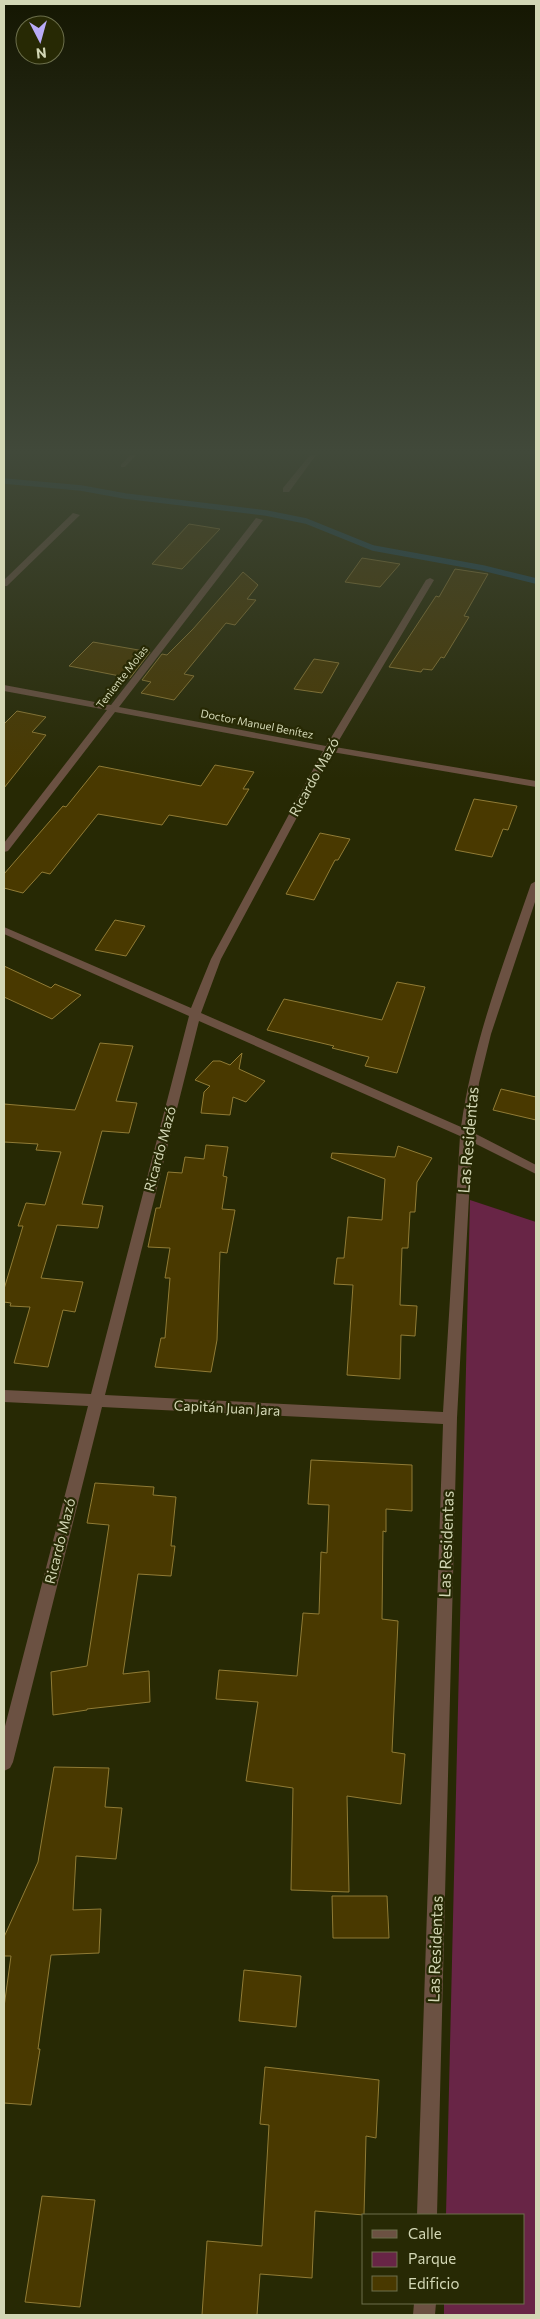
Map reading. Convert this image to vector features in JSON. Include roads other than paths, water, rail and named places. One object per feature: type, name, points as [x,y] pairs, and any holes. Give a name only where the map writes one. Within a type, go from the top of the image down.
[{"type":"street","points":[[4,584],[26,563]]},
{"type":"street","name":"Teniente Molas","points":[[4,849],[225,563]]},
{"type":"street","name":"Ricardo Mazó","points":[[4,1762],[195,1014],[216,959],[328,749],[430,580]]},
{"type":"street","name":"Doctor Manuel Benítez","points":[[4,688],[328,749],[536,784]]},
{"type":"street","name":"Las Residentas","points":[[427,2214],[450,1418],[466,1134],[473,1083],[484,1034],[536,884]]},
{"type":"street","points":[[4,930],[466,1134],[536,1170]]},
{"type":"street","name":"Capitán Juan Jara","points":[[4,1396],[95,1402],[450,1418]]},
{"type":"waterway","points":[[457,563],[536,581]]}]
